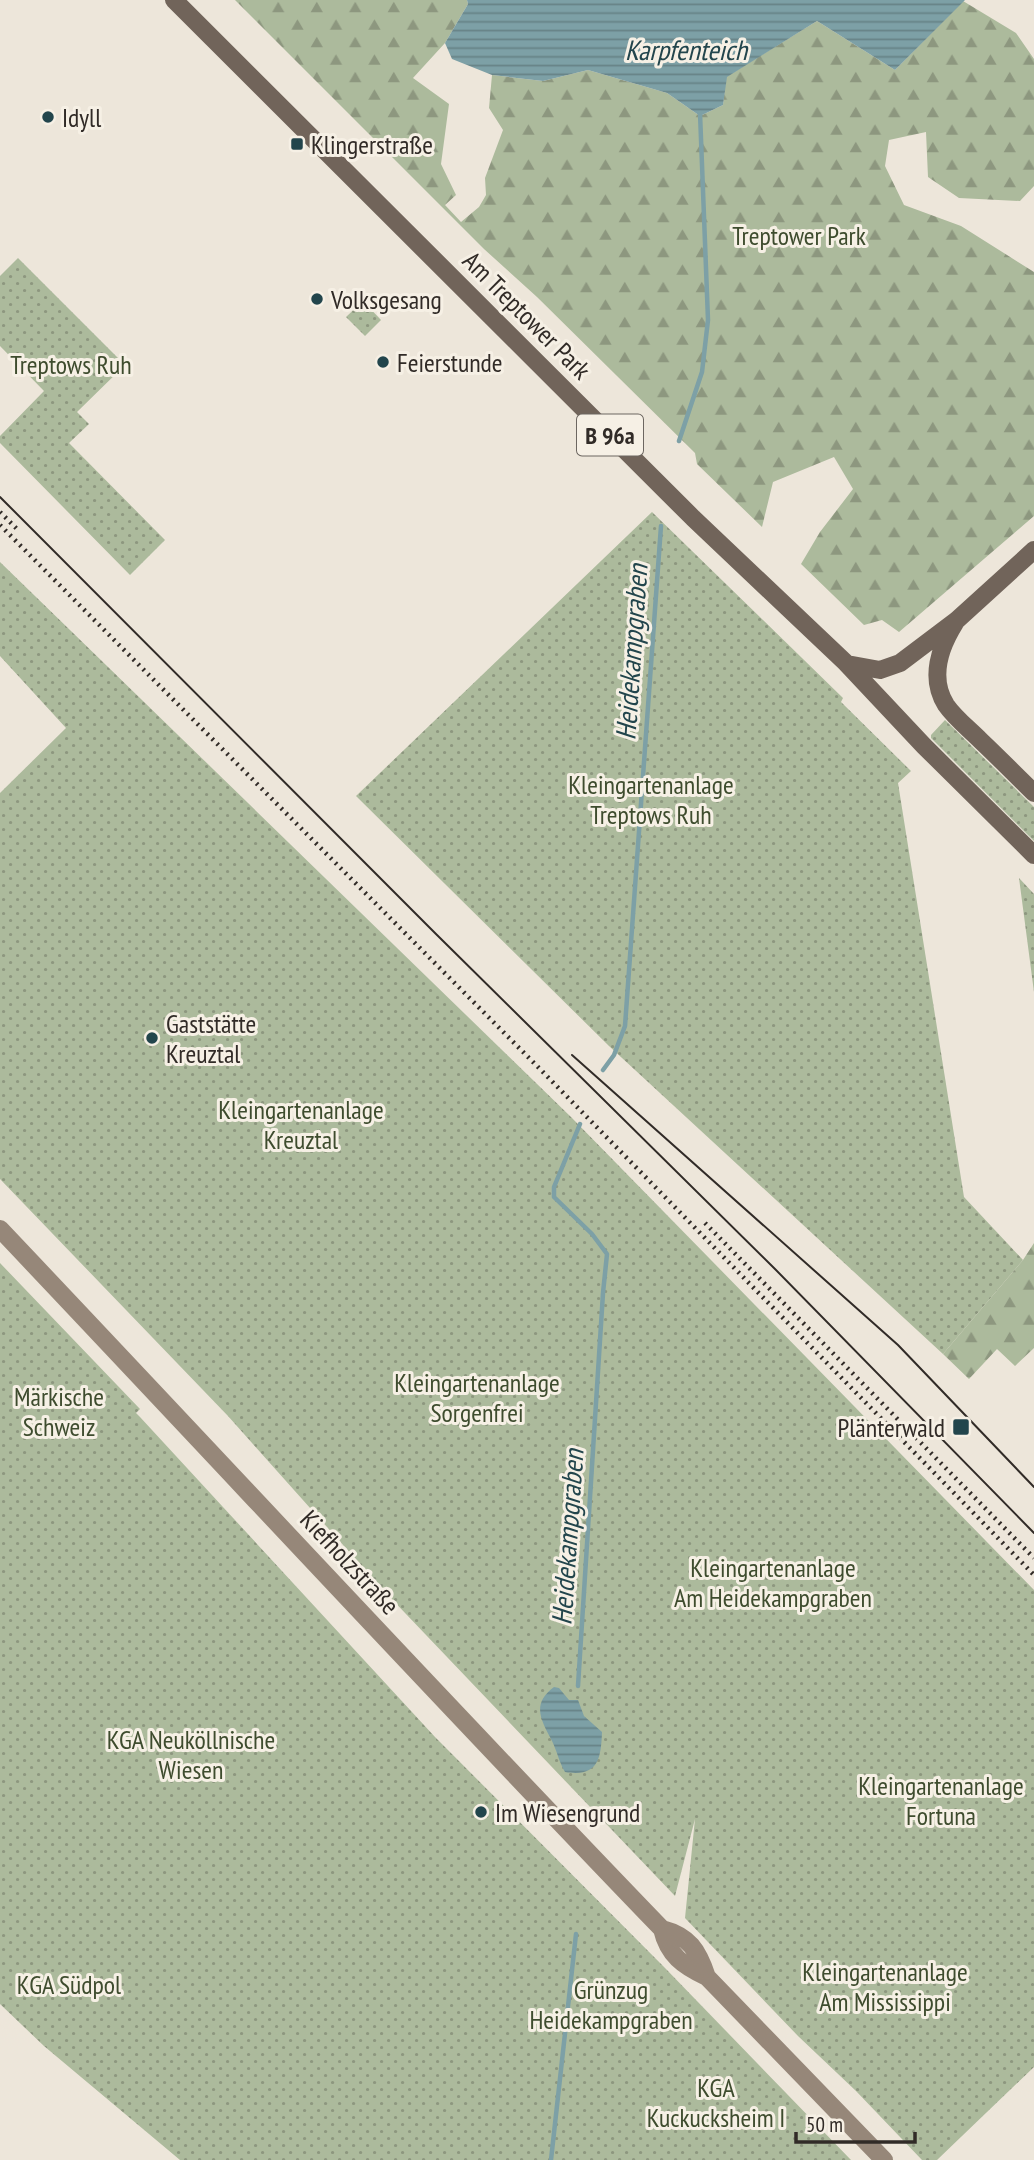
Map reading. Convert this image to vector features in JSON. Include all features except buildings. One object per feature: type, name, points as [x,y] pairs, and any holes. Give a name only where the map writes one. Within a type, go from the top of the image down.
[{"type":"main road","name":"Am Treptower Park","points":[[174,0],[693,518],[846,663]]},
{"type":"main road","points":[[846,663],[870,670],[894,666],[957,620],[1034,550]]},
{"type":"main road","points":[[957,620],[944,643],[938,661],[938,680],[947,705],[1034,793]]},
{"type":"main road","name":"B 96a","points":[[846,663],[924,746],[1034,855]]},
{"type":"street","name":"Kiefholzstraße","points":[[0,1229],[182,1419],[479,1740],[662,1929],[666,1945],[671,1951],[688,1968],[707,1977],[884,2160]]},
{"type":"green space","name":"Treptower Park","points":[[235,0],[467,0],[468,4],[445,43],[413,78],[449,104],[441,164],[456,195],[445,205],[461,222],[479,207],[486,195],[485,178],[503,130],[489,108],[492,75],[543,81],[588,70],[667,93],[700,116],[723,105],[726,77],[817,21],[895,70],[963,1],[1016,33],[1034,59],[1034,186],[1020,201],[959,198],[928,177],[926,132],[889,140],[885,166],[904,205],[961,226],[1034,272],[1034,516],[899,632],[882,620],[864,625],[801,564],[820,532],[853,489],[834,457],[773,482],[762,527],[697,464],[695,453],[537,297],[484,249]]},
{"type":"green space","name":"Treptows Ruh","points":[[18,258],[125,365],[77,412],[89,424],[69,443],[165,540],[130,575],[0,443],[0,436],[44,391],[0,346],[0,276]]},
{"type":"green space","points":[[363,301],[381,320],[365,336],[346,317]]},
{"type":"green space","name":"Kleingartenanlage Treptows Ruh","points":[[652,512],[843,698],[841,702],[911,771],[898,783],[964,1197],[1023,1260],[943,1354],[609,1046],[356,796]]},
{"type":"green space","points":[[0,562],[572,1118],[1034,1590],[1034,2067],[937,2160],[922,2160],[685,1918],[695,1819],[675,1896],[385,1592],[228,1416],[0,1179],[0,793],[66,728],[0,656]]},
{"type":"green space","points":[[945,720],[1034,807],[1034,841],[931,738]]},
{"type":"green space","points":[[1019,878],[1034,894],[1034,992]]},
{"type":"green space","points":[[1034,1243],[1034,1348],[1015,1366],[997,1349],[969,1379],[943,1354],[1023,1260]]},
{"type":"green space","name":"KGA Neuköllnische Wiesen","points":[[0,1263],[140,1409],[136,1413],[435,1737],[851,2160],[180,2160],[44,2046],[0,2004]]},
{"type":"water","name":"Karpfenteich","points":[[467,0],[965,0],[895,70],[817,21],[727,77],[723,105],[700,116],[667,93],[588,70],[543,81],[492,75],[452,59],[445,43],[468,4]]},
{"type":"water","points":[[554,1687],[559,1688],[569,1700],[578,1700],[584,1716],[602,1732],[598,1759],[591,1769],[584,1772],[565,1772],[542,1719],[542,1700]]},
{"type":"waterway","name":"Heidekampgraben","points":[[679,441],[702,372],[708,320],[700,113]]},
{"type":"waterway","name":"Heidekampgraben","points":[[603,1070],[614,1055],[625,1026],[661,526]]},
{"type":"waterway","name":"Heidekampgraben","points":[[578,1686],[607,1254],[592,1234],[554,1197],[554,1187],[580,1124]]},
{"type":"waterway","name":"Heidekampgraben","points":[[551,2160],[576,1934]]},
{"type":"tram line","points":[[0,497],[775,1269],[1034,1533]]},
{"type":"tram line","points":[[572,1055],[898,1345],[1034,1487]]},
{"type":"railway","points":[[0,512],[18,530]]},
{"type":"railway","points":[[0,525],[539,1068],[1034,1575]]},
{"type":"railway","points":[[705,1223],[1034,1558]]},
{"type":"place","name":"Idyll","points":[[48,117]]},
{"type":"place","name":"Klingerstraße","points":[[297,144]]},
{"type":"place","name":"Volksgesang","points":[[317,299]]},
{"type":"place","name":"Feierstunde","points":[[383,362]]},
{"type":"place","name":"Gaststätte Kreuztal","points":[[152,1038]]},
{"type":"place","name":"Plänterwald","points":[[961,1427]]},
{"type":"place","name":"Im Wiesengrund","points":[[481,1812]]},
{"type":"park label","name":"Kleingartenanlage Kreuztal","points":[[301,1124]]},
{"type":"park label","name":"Kleingartenanlage Sorgenfrei","points":[[477,1397]]},
{"type":"park label","name":"Märkische Schweiz","points":[[59,1411]]},
{"type":"park label","name":"Kleingartenanlage Am Heidekampgraben","points":[[773,1582]]},
{"type":"park label","name":"Kleingartenanlage Fortuna","points":[[941,1800]]},
{"type":"park label","name":"KGA Südpol","points":[[69,1984]]},
{"type":"park label","name":"Kleingartenanlage Am Mississippi","points":[[885,1986]]},
{"type":"park label","name":"Grünzug Heidekampgraben","points":[[611,2004]]},
{"type":"park label","name":"KGA Kuckucksheim I","points":[[716,2102]]}]
